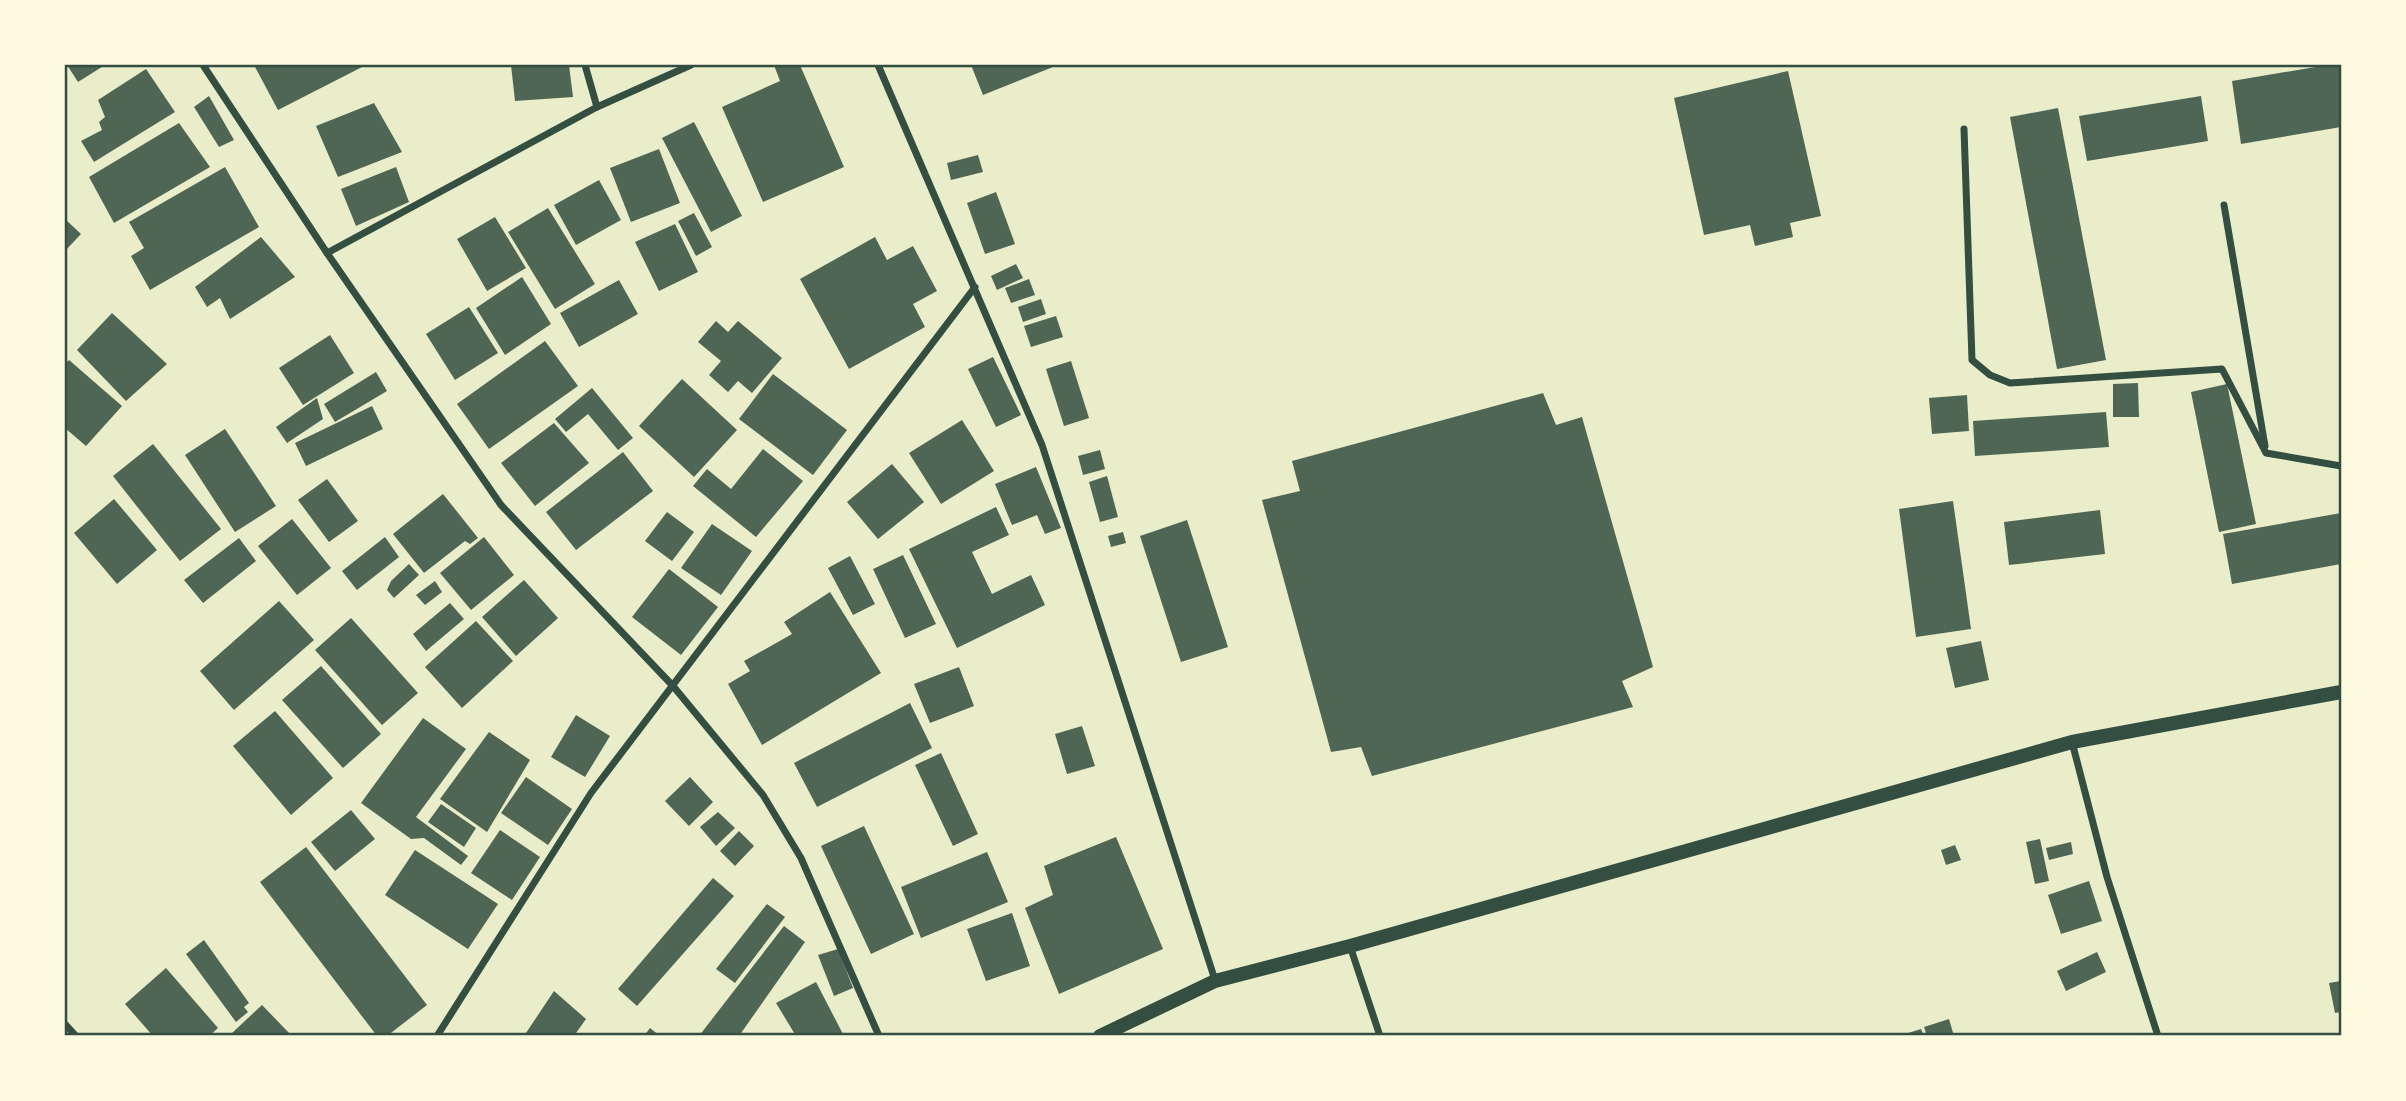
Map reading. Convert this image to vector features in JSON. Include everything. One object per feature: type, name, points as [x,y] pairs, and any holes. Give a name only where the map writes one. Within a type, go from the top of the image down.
[{"type":"main road","points":[[1100,1036],[1215,981],[1350,946],[2072,742],[2341,692]]},
{"type":"street","points":[[203,65],[327,253],[501,505],[673,686],[763,795],[801,858],[879,1036]]},
{"type":"street","points":[[585,65],[597,107]]},
{"type":"street","points":[[327,253],[597,107],[691,65]]},
{"type":"street","points":[[878,65],[1042,445],[1215,981]]},
{"type":"street","points":[[1964,129],[1972,360],[1990,375],[2010,383],[2222,369],[2266,453]]},
{"type":"street","points":[[2224,205],[2266,453]]},
{"type":"street","points":[[438,1036],[591,793],[975,287]]},
{"type":"street","points":[[2266,453],[2341,466]]},
{"type":"street","points":[[2072,742],[2107,877],[2158,1036]]},
{"type":"street","points":[[1350,946],[1380,1036]]},
{"type":"street","points":[[65,1024],[76,1036]]},
{"type":"building","points":[[67,65],[105,65],[78,82]]},
{"type":"building","points":[[254,65],[366,65],[278,110]]},
{"type":"building","points":[[511,65],[569,65],[573,97],[515,101]]},
{"type":"building","points":[[774,65],[800,65],[844,167],[763,202],[722,107],[780,81]]},
{"type":"building","points":[[971,65],[1058,65],[983,95]]},
{"type":"building","points":[[2341,65],[2341,127],[2241,144],[2232,81]]},
{"type":"building","points":[[146,69],[175,112],[94,162],[81,141],[102,130],[99,122],[105,117],[98,100]]},
{"type":"building","points":[[1788,71],[1821,216],[1790,223],[1793,237],[1755,246],[1750,225],[1704,235],[1674,98]]},
{"type":"building","points":[[209,96],[234,140],[219,147],[194,107]]},
{"type":"building","points":[[2201,96],[2208,141],[2087,161],[2079,116]]},
{"type":"building","points":[[374,103],[402,152],[338,177],[316,126]]},
{"type":"building","points":[[2058,108],[2106,360],[2057,369],[2010,117]]},
{"type":"building","points":[[694,122],[742,216],[711,232],[662,138]]},
{"type":"building","points":[[179,123],[210,167],[114,223],[89,177]]},
{"type":"building","points":[[659,149],[680,203],[631,222],[610,168]]},
{"type":"building","points":[[978,155],[983,172],[951,180],[947,163]]},
{"type":"building","points":[[225,167],[259,227],[150,290],[131,256],[144,248],[129,222]]},
{"type":"building","points":[[396,167],[409,202],[356,226],[341,189]]},
{"type":"building","points":[[599,180],[621,220],[576,245],[554,205]]},
{"type":"building","points":[[996,192],[1015,244],[985,254],[967,203]]},
{"type":"building","points":[[548,208],[595,284],[555,309],[508,232]]},
{"type":"building","points":[[694,213],[712,247],[696,256],[678,221]]},
{"type":"building","points":[[495,217],[526,268],[487,291],[457,239]]},
{"type":"building","points":[[65,219],[81,234],[65,251]]},
{"type":"building","points":[[675,224],[698,272],[659,291],[635,242]]},
{"type":"building","points":[[261,237],[295,277],[230,319],[220,298],[207,307],[195,287]]},
{"type":"building","points":[[875,237],[887,260],[913,246],[937,291],[913,304],[925,327],[849,369],[800,279]]},
{"type":"building","points":[[1016,264],[1023,278],[997,290],[991,276]]},
{"type":"building","points":[[522,277],[551,324],[505,355],[476,308]]},
{"type":"building","points":[[1029,279],[1035,295],[1011,303],[1005,288]]},
{"type":"building","points":[[619,280],[638,314],[579,347],[560,313]]},
{"type":"building","points":[[1041,299],[1046,314],[1023,322],[1018,307]]},
{"type":"building","points":[[469,307],[498,353],[455,380],[426,334]]},
{"type":"building","points":[[112,313],[167,364],[126,401],[77,350]]},
{"type":"building","points":[[1056,316],[1063,337],[1031,347],[1024,326]]},
{"type":"building","points":[[716,321],[728,332],[738,321],[782,358],[752,393],[738,381],[728,392],[709,375],[721,361],[698,342]]},
{"type":"building","points":[[330,335],[354,373],[303,405],[279,368]]},
{"type":"building","points":[[545,341],[578,386],[489,449],[457,404]]},
{"type":"building","points":[[993,357],[1021,415],[996,427],[968,369]]},
{"type":"building","points":[[69,360],[122,406],[86,446],[65,428],[65,364]]},
{"type":"building","points":[[1071,361],[1089,418],[1064,426],[1046,369]]},
{"type":"building","points":[[376,372],[387,391],[335,422],[324,404]]},
{"type":"building","points":[[773,374],[847,430],[813,475],[739,419]]},
{"type":"building","points":[[682,379],[737,430],[694,477],[639,426]]},
{"type":"building","points":[[2138,383],[2139,417],[2113,417],[2113,384]]},
{"type":"building","points":[[2227,384],[2256,524],[2219,532],[2191,392]]},
{"type":"building","points":[[592,388],[633,438],[618,450],[588,414],[566,432],[555,419]]},
{"type":"building","points":[[1543,393],[1556,425],[1582,417],[1653,667],[1622,681],[1633,707],[1372,776],[1361,747],[1331,752],[1262,500],[1300,491],[1292,461]]},
{"type":"building","points":[[1967,395],[1969,431],[1932,434],[1929,398]]},
{"type":"building","points":[[317,398],[323,419],[287,443],[276,427]]},
{"type":"building","points":[[372,406],[383,429],[306,466],[295,443]]},
{"type":"building","points":[[2106,412],[2109,447],[1975,456],[1973,421]]},
{"type":"building","points":[[962,420],[994,471],[941,504],[909,453]]},
{"type":"building","points":[[554,423],[589,463],[535,506],[501,463]]},
{"type":"building","points":[[225,429],[276,506],[235,532],[185,455]]},
{"type":"building","points":[[153,444],[221,529],[180,561],[113,476]]},
{"type":"building","points":[[763,449],[803,481],[756,537],[693,486],[707,469],[731,489]]},
{"type":"building","points":[[1100,450],[1105,469],[1083,475],[1078,456]]},
{"type":"building","points":[[623,452],[653,491],[576,550],[546,512]]},
{"type":"building","points":[[892,464],[924,502],[878,539],[847,502]]},
{"type":"building","points":[[1036,467],[1061,528],[1045,534],[1037,515],[1012,525],[995,484]]},
{"type":"building","points":[[1107,476],[1118,517],[1100,522],[1089,482]]},
{"type":"building","points":[[327,479],[358,521],[329,542],[298,500]]},
{"type":"building","points":[[443,494],[478,538],[470,544],[465,541],[424,573],[393,534]]},
{"type":"building","points":[[114,499],[157,550],[117,584],[74,533]]},
{"type":"building","points":[[1953,501],[1971,629],[1916,637],[1899,509]]},
{"type":"building","points":[[996,507],[1009,535],[972,552],[992,594],[1031,575],[1045,605],[957,648],[909,549]]},
{"type":"building","points":[[2100,510],[2105,554],[2009,565],[2004,522]]},
{"type":"building","points":[[667,512],[694,532],[672,561],[645,541]]},
{"type":"building","points":[[2341,513],[2341,564],[2232,584],[2223,534]]},
{"type":"building","points":[[292,519],[331,568],[297,595],[258,546]]},
{"type":"building","points":[[1187,520],[1228,647],[1181,662],[1140,536]]},
{"type":"building","points":[[712,524],[752,551],[721,595],[681,568]]},
{"type":"building","points":[[1123,532],[1126,543],[1111,547],[1108,536]]},
{"type":"building","points":[[385,537],[399,557],[357,590],[342,571]]},
{"type":"building","points":[[484,537],[514,575],[471,610],[440,573]]},
{"type":"building","points":[[239,538],[256,561],[203,603],[184,580]]},
{"type":"building","points":[[903,555],[936,624],[905,638],[873,569]]},
{"type":"building","points":[[850,556],[875,604],[853,615],[828,568]]},
{"type":"building","points":[[409,564],[419,575],[394,598],[387,590],[391,581]]},
{"type":"building","points":[[669,569],[718,607],[681,655],[632,617]]},
{"type":"building","points":[[524,580],[558,618],[516,656],[482,617]]},
{"type":"building","points":[[435,581],[442,592],[425,605],[416,595]]},
{"type":"building","points":[[830,592],[881,673],[762,745],[728,684],[750,671],[744,661],[792,634],[784,622]]},
{"type":"building","points":[[279,601],[314,640],[234,710],[200,671]]},
{"type":"building","points":[[450,603],[464,619],[426,651],[413,634]]},
{"type":"building","points":[[351,618],[418,693],[382,725],[315,650]]},
{"type":"building","points":[[476,621],[513,661],[462,708],[425,667]]},
{"type":"building","points":[[1981,641],[1989,680],[1955,688],[1946,648]]},
{"type":"building","points":[[321,666],[381,734],[343,768],[282,700]]},
{"type":"building","points":[[959,667],[974,706],[930,723],[914,684]]},
{"type":"building","points":[[910,703],[932,748],[817,807],[794,763]]},
{"type":"building","points":[[275,711],[333,778],[291,815],[233,746]]},
{"type":"building","points":[[576,715],[610,736],[585,777],[551,757]]},
{"type":"building","points":[[423,718],[466,749],[416,817],[468,856],[461,865],[424,838],[411,839],[361,803]]},
{"type":"building","points":[[1082,726],[1095,766],[1067,774],[1055,734]]},
{"type":"building","points":[[489,732],[530,760],[487,832],[440,799]]},
{"type":"building","points":[[941,753],[978,834],[953,846],[915,765]]},
{"type":"building","points":[[526,777],[572,809],[548,845],[501,813]]},
{"type":"building","points":[[690,777],[713,802],[689,826],[665,801]]},
{"type":"building","points":[[441,804],[476,828],[464,847],[428,822]]},
{"type":"building","points":[[351,810],[375,839],[335,871],[311,842]]},
{"type":"building","points":[[718,812],[735,828],[716,846],[700,827]]},
{"type":"building","points":[[864,826],[914,934],[871,954],[821,846]]},
{"type":"building","points":[[500,830],[540,857],[512,900],[471,873]]},
{"type":"building","points":[[739,831],[754,846],[735,866],[720,851]]},
{"type":"building","points":[[1116,837],[1163,949],[1059,994],[1025,908],[1053,895],[1044,866]]},
{"type":"building","points":[[2040,839],[2049,881],[2035,884],[2026,842]]},
{"type":"building","points":[[2071,842],[2073,854],[2049,860],[2046,848]]},
{"type":"building","points":[[1955,845],[1961,860],[1946,865],[1941,850]]},
{"type":"building","points":[[306,847],[427,1005],[387,1036],[377,1036],[260,882]]},
{"type":"building","points":[[415,850],[498,904],[468,949],[385,895]]},
{"type":"building","points":[[987,852],[1008,902],[921,938],[901,887]]},
{"type":"building","points":[[713,878],[734,896],[637,1006],[618,989]]},
{"type":"building","points":[[2089,881],[2102,921],[2061,934],[2048,895]]},
{"type":"building","points":[[767,904],[785,917],[735,983],[716,969]]},
{"type":"building","points":[[1012,913],[1030,966],[986,981],[967,929]]},
{"type":"building","points":[[784,926],[805,942],[739,1036],[699,1036]]},
{"type":"building","points":[[204,940],[249,1003],[244,1007],[248,1012],[236,1022],[186,954]]},
{"type":"building","points":[[838,949],[853,988],[834,996],[818,955]]},
{"type":"building","points":[[2097,952],[2106,972],[2066,991],[2057,971]]},
{"type":"building","points":[[166,968],[218,1028],[209,1036],[153,1036],[125,1004]]},
{"type":"building","points":[[2341,981],[2341,1012],[2335,1013],[2329,983]]},
{"type":"building","points":[[816,982],[844,1036],[796,1036],[776,1003]]},
{"type":"building","points":[[554,991],[586,1019],[574,1036],[524,1036]]},
{"type":"building","points":[[262,1005],[292,1036],[231,1034]]},
{"type":"building","points":[[1949,1019],[1954,1036],[1927,1036],[1924,1027]]},
{"type":"building","points":[[650,1028],[660,1036],[644,1036]]},
{"type":"building","points":[[1921,1029],[1924,1036],[1899,1036]]}]
